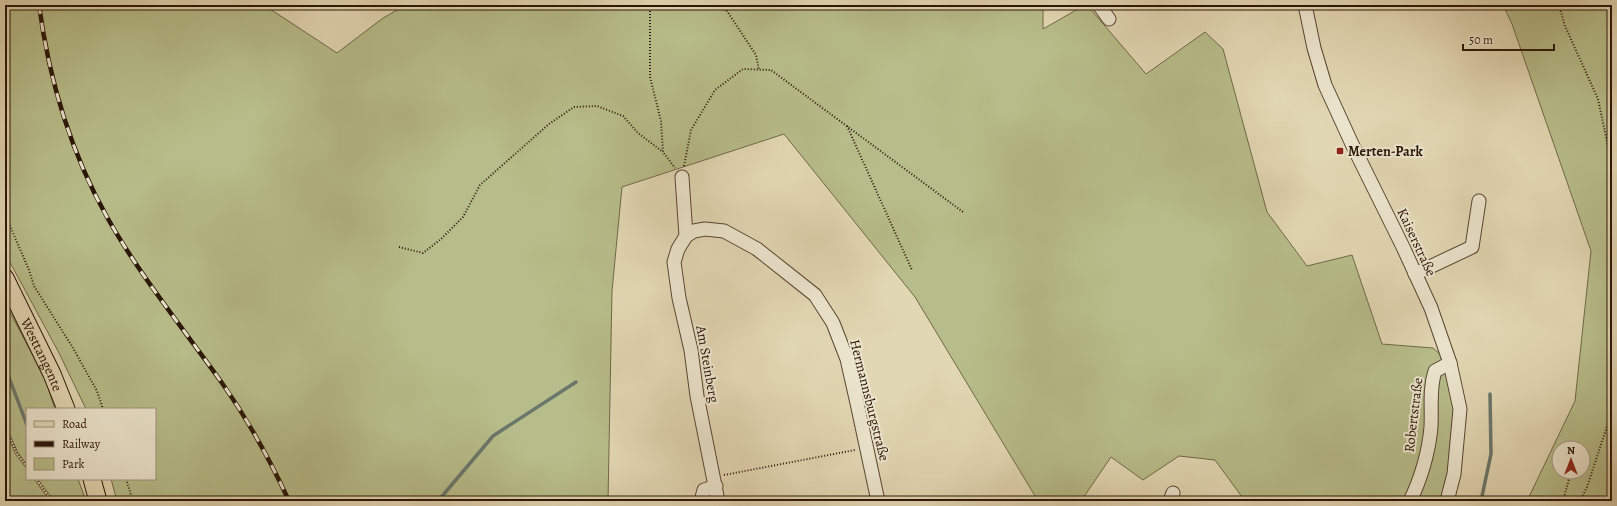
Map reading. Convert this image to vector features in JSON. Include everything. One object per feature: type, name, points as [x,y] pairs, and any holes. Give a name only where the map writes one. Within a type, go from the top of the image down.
[{"type":"main road","name":"Westtangente","points":[[5,278],[52,374],[66,408]]},
{"type":"main road","points":[[92,480],[98,501]]},
{"type":"street","points":[[1099,5],[1109,19]]},
{"type":"street","name":"Kaiserstraße","points":[[1305,5],[1314,48],[1325,85],[1433,314],[1450,363],[1460,409],[1454,474],[1447,501]]},
{"type":"street","points":[[682,177],[686,236]]},
{"type":"street","points":[[1415,274],[1472,247],[1479,201]]},
{"type":"street","name":"Hermannsburgstraße","points":[[686,236],[694,231],[705,228],[724,231],[757,249],[815,295],[833,323],[846,359],[858,403],[878,501]]},
{"type":"street","name":"Am Steinberg","points":[[686,236],[678,249],[674,262],[691,350],[697,396],[718,501]]},
{"type":"street","name":"Robertstraße","points":[[1410,501],[1416,489],[1429,443],[1431,427],[1432,380],[1435,371],[1450,363]]},
{"type":"street","points":[[701,501],[704,490],[715,482]]},
{"type":"path","points":[[650,5],[650,77],[661,121],[663,152]]},
{"type":"path","points":[[716,5],[727,11],[756,55],[759,70]]},
{"type":"path","points":[[1559,5],[1565,26],[1598,99],[1612,165]]},
{"type":"path","points":[[682,177],[691,130],[715,90],[743,70],[771,70],[963,212]]},
{"type":"path","points":[[399,247],[423,253],[440,239],[462,217],[480,185],[549,124],[574,107],[597,106],[623,116],[638,134],[663,152],[682,177]]},
{"type":"path","points":[[846,125],[912,270]]},
{"type":"path","points":[[5,214],[34,286],[73,348],[96,391],[102,408]]},
{"type":"path","points":[[1580,501],[1587,487],[1612,411]]},
{"type":"path","points":[[5,428],[17,453],[26,466]]},
{"type":"path","points":[[715,482],[866,447]]},
{"type":"path","points":[[37,480],[52,501]]},
{"type":"path","points":[[126,480],[133,501]]},
{"type":"path","points":[[1563,501],[1569,480]]},
{"type":"green space","points":[[5,5],[264,5],[337,53],[383,18],[406,5],[1043,5],[1043,29],[1087,5],[1146,74],[1205,32],[1223,49],[1267,212],[1307,266],[1352,255],[1382,344],[1433,348],[1450,363],[1460,409],[1447,501],[1245,501],[1215,460],[1179,456],[1143,480],[1111,457],[1081,501],[1038,501],[915,297],[784,134],[622,187],[612,291],[608,501],[117,501],[111,480],[156,480],[156,408],[86,408],[59,353],[5,253]]},
{"type":"green space","points":[[1503,5],[1612,5],[1612,501],[1527,501],[1551,451],[1551,480],[1591,480],[1591,440],[1556,440],[1575,401],[1591,251],[1512,24]]},
{"type":"green space","points":[[5,303],[44,376],[55,408],[26,408],[26,464],[18,453],[5,424]]},
{"type":"green space","points":[[5,430],[16,455],[26,468],[26,480],[35,480],[50,501],[5,501]]},
{"type":"green space","points":[[39,480],[78,480],[86,501],[54,501]]},
{"type":"waterway","points":[[5,367],[26,422]]},
{"type":"waterway","points":[[438,501],[493,436],[576,382]]},
{"type":"waterway","points":[[1481,501],[1491,454],[1490,394]]},
{"type":"railway","points":[[39,5],[43,33],[55,87],[72,140],[94,192],[133,260],[241,411],[266,455],[289,501]]},
{"type":"place","name":"Merten-Park","points":[[1340,151]]}]
